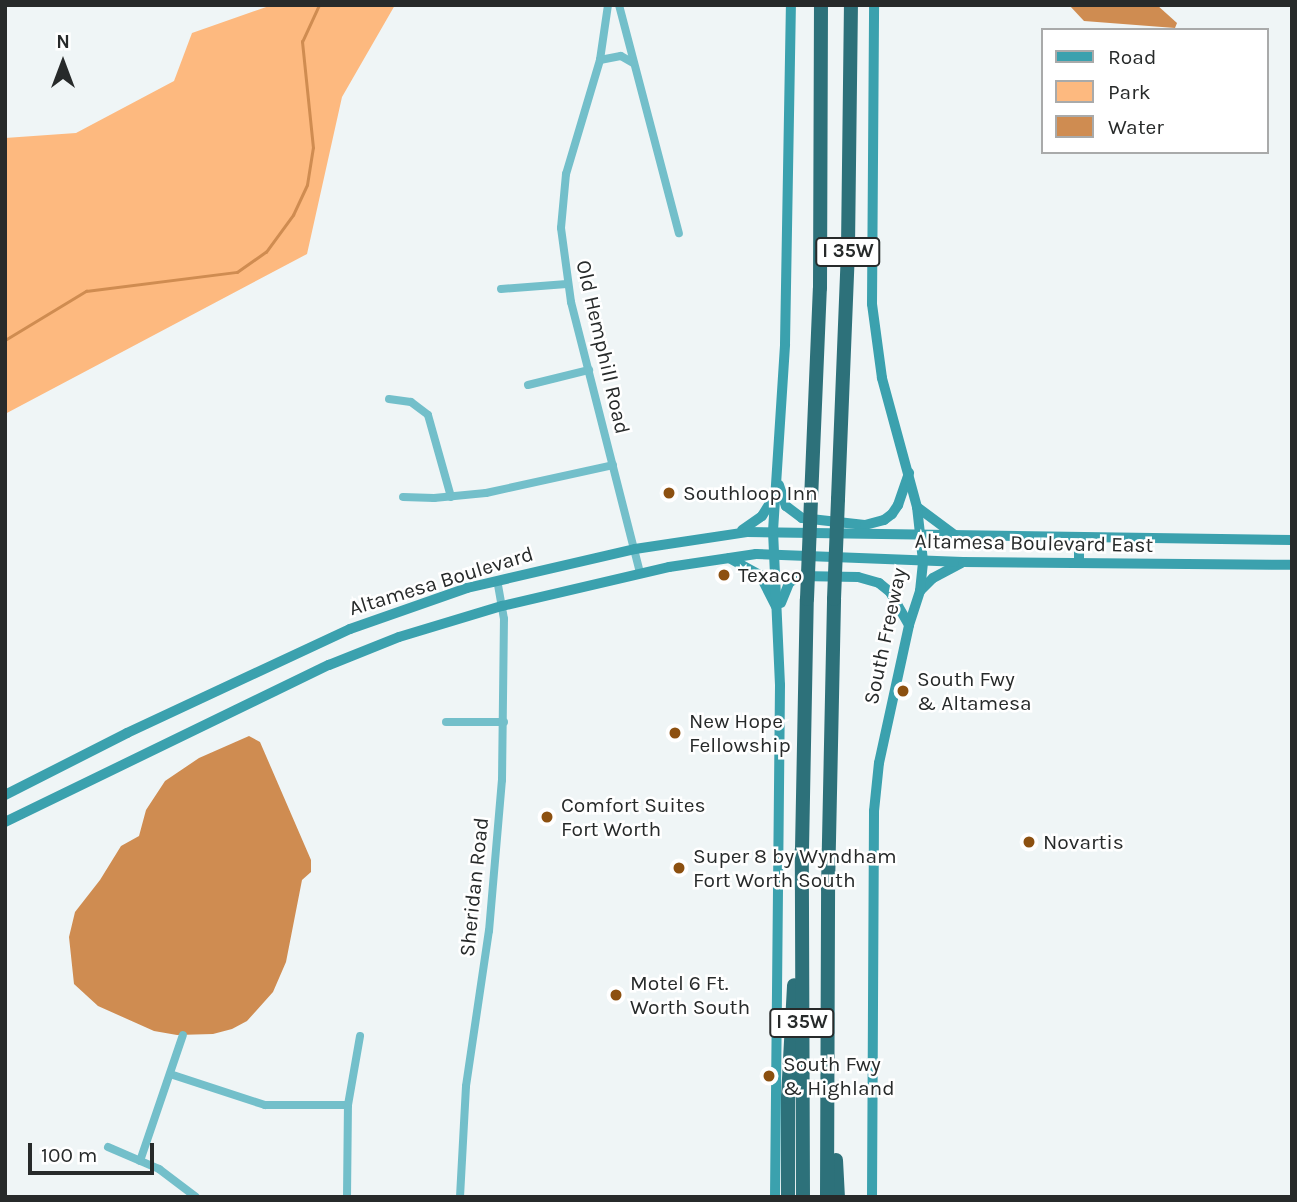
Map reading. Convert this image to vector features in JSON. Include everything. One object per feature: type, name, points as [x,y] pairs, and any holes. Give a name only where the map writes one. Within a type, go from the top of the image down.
[{"type":"highway","name":"I 35W","points":[[803,1197],[802,849],[807,599],[821,263],[821,5]]},
{"type":"highway","name":"South Freeway","points":[[827,1197],[827,1007],[834,599],[847,302],[850,5]]},
{"type":"highway","points":[[788,1197],[794,865],[802,849]]},
{"type":"highway","points":[[827,1007],[838,1197]]},
{"type":"main road","points":[[775,1197],[779,612],[773,531],[785,344],[791,5]]},
{"type":"main road","name":"South Freeway","points":[[872,1197],[874,811],[879,763],[909,625],[920,591],[923,561],[917,507],[910,472],[882,378],[872,304],[874,5]]},
{"type":"main road","points":[[778,472],[782,498],[794,513],[802,518],[865,525],[884,520],[892,514],[910,472]]},
{"type":"main road","points":[[737,532],[762,516],[775,495]]},
{"type":"main road","points":[[917,507],[956,536]]},
{"type":"main road","name":"Altamesa Boulevard","points":[[5,795],[307,647],[429,600],[497,581],[635,549],[737,532],[921,536]]},
{"type":"main road","name":"Altamesa Boulevard East","points":[[921,536],[1290,540]]},
{"type":"main road","points":[[1079,538],[1079,564]]},
{"type":"main road","points":[[1290,540],[1290,565]]},
{"type":"main road","name":"Altamesa Boulevard","points":[[5,822],[329,665],[399,637],[502,606],[640,573],[725,557],[776,554]]},
{"type":"main road","name":"Altamesa Boulevard East","points":[[776,554],[963,562],[1290,565]]},
{"type":"main road","points":[[725,557],[760,575],[779,612]]},
{"type":"main road","points":[[920,591],[933,578],[963,562]]},
{"type":"main road","points":[[779,612],[784,591],[794,579],[858,577],[879,583],[890,592],[909,625]]},
{"type":"street","name":"Old Hemphill Road","points":[[608,5],[600,60],[566,174],[561,228],[567,284],[640,573]]},
{"type":"street","points":[[619,5],[679,233]]},
{"type":"street","points":[[600,60],[621,56],[634,64]]},
{"type":"street","points":[[502,289],[567,284]]},
{"type":"street","points":[[528,385],[589,370]]},
{"type":"street","points":[[389,399],[411,402],[428,415],[451,498]]},
{"type":"street","points":[[403,497],[451,498],[486,493],[613,465]]},
{"type":"street","name":"Sheridan Road","points":[[460,1197],[466,1086],[489,932],[502,780],[502,606],[497,581]]},
{"type":"street","points":[[446,722],[504,722]]},
{"type":"street","points":[[140,1161],[183,1035]]},
{"type":"street","points":[[347,1197],[348,1105],[360,1036]]},
{"type":"street","points":[[170,1074],[265,1105],[348,1105]]},
{"type":"street","points":[[108,1147],[170,1175],[196,1197]]},
{"type":"green space","points":[[272,5],[395,5],[342,97],[307,254],[5,414],[5,138],[76,133],[174,81],[192,33]]},
{"type":"water","points":[[1069,5],[1157,5],[1177,23],[1175,28],[1084,21]]},
{"type":"water","points":[[249,736],[260,742],[311,860],[311,872],[302,880],[286,962],[273,992],[247,1021],[232,1029],[213,1034],[177,1035],[154,1031],[98,1006],[74,984],[69,937],[75,912],[100,880],[121,846],[139,836],[146,810],[165,781],[199,758]]},
{"type":"waterway","points":[[5,340],[86,291],[237,272],[266,252],[293,215],[307,185],[313,148],[302,42],[319,5]]},
{"type":"place","name":"Southloop Inn","points":[[669,493]]},
{"type":"place","name":"Texaco","points":[[724,575]]},
{"type":"place","name":"South Fwy & Altamesa","points":[[903,691]]},
{"type":"place","name":"New Hope Fellowship","points":[[675,733]]},
{"type":"place","name":"Comfort Suites Fort Worth","points":[[547,817]]},
{"type":"place","name":"Novartis","points":[[1029,842]]},
{"type":"place","name":"Super 8 by Wyndham Fort Worth South","points":[[679,868]]},
{"type":"place","name":"Motel 6 Ft. Worth South","points":[[616,995]]},
{"type":"place","name":"South Fwy & Highland","points":[[769,1076]]}]
